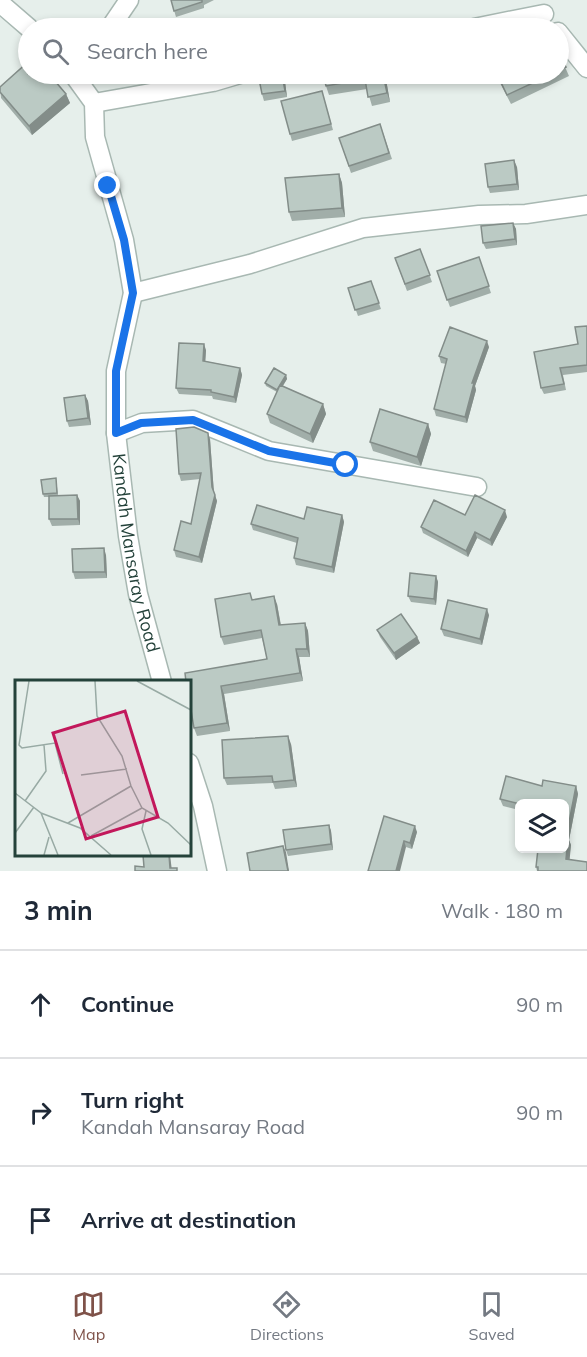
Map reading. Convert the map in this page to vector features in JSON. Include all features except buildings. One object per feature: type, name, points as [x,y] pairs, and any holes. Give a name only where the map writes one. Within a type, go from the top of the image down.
[{"type":"street","points":[[117,18],[129,0]]},
{"type":"street","points":[[0,3],[18,19]]},
{"type":"street","points":[[525,18],[545,14]]},
{"type":"street","points":[[569,46],[587,68]]},
{"type":"street","points":[[80,84],[94,103],[202,84]]},
{"type":"street","name":"Kandah Mansaray Road","points":[[94,103],[95,137],[124,240],[133,293],[116,371],[116,433],[128,536],[138,594],[161,680]]},
{"type":"street","points":[[133,293],[250,264],[363,228],[479,215],[526,214],[587,205]]},
{"type":"street","points":[[116,433],[141,423],[193,420],[269,451],[477,488]]},
{"type":"street","points":[[190,766],[203,806],[217,871]]},
{"type":"route","points":[[108,186],[124,240],[133,293],[116,371],[116,433],[141,423],[193,420],[269,451],[346,465]]}]
